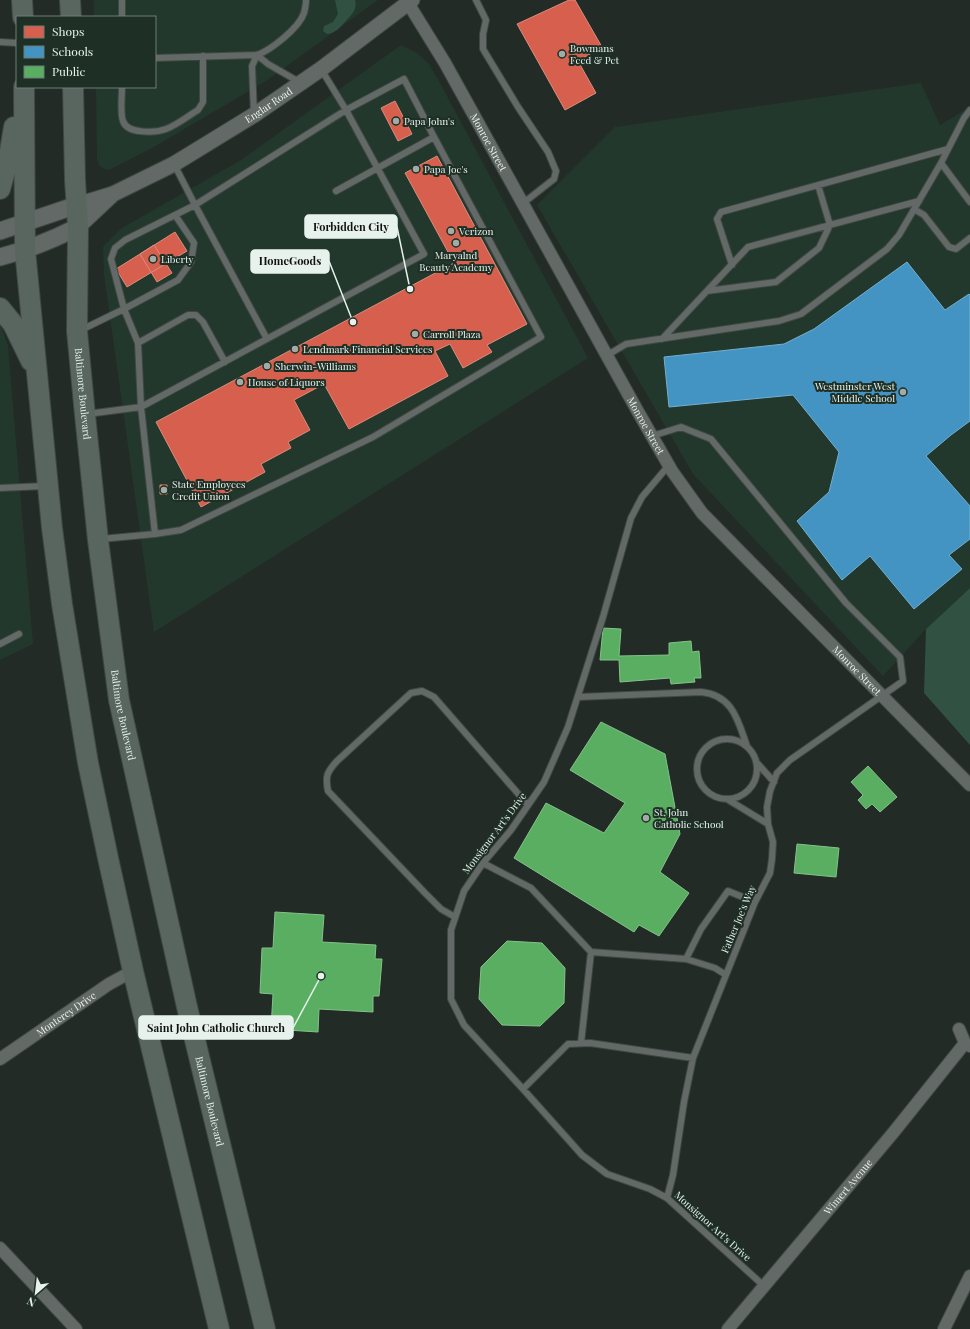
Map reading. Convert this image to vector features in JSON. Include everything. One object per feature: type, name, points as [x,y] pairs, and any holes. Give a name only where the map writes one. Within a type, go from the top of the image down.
[{"type":"highway","points":[[22,0],[23,16]]},
{"type":"highway","points":[[70,0],[71,16]]},
{"type":"highway","points":[[0,189],[9,157],[20,88]]},
{"type":"highway","points":[[24,88],[25,250],[48,486],[62,604],[88,763],[133,971],[219,1329]]},
{"type":"highway","name":"Baltimore Boulevard","points":[[73,88],[76,205],[78,227],[78,331],[98,540],[120,708],[185,1000],[265,1329]]},
{"type":"highway","points":[[0,308],[13,324],[32,363],[39,395]]},
{"type":"main road","name":"Englar Road","points":[[0,231],[76,205]]},
{"type":"main road","name":"Englar Road","points":[[0,257],[52,240],[78,227]]},
{"type":"street","name":"Englar Road","points":[[76,205],[113,194],[174,164],[254,115],[321,69],[408,1]]},
{"type":"street","name":"Monroe Street","points":[[408,1],[445,63],[606,356],[652,436],[669,465],[702,512],[970,785]]},
{"type":"street","name":"Englar Road","points":[[78,227],[113,194]]},
{"type":"street","name":"Monterey Drive","points":[[0,1059],[109,984],[133,971]]},
{"type":"street","points":[[960,1028],[967,1045]]},
{"type":"street","name":"Wimert Avenue","points":[[728,1329],[967,1045]]},
{"type":"street","points":[[0,1248],[76,1329]]},
{"type":"street","points":[[944,1329],[970,1276]]},
{"type":"lane","points":[[122,0],[122,16]]},
{"type":"lane","points":[[156,58],[257,55],[272,46],[291,30],[300,20],[304,12],[306,0]]},
{"type":"lane","points":[[476,0],[486,20],[483,34],[483,49],[518,108],[548,152],[556,171],[554,179],[522,204]]},
{"type":"lane","points":[[0,42],[16,43]]},
{"type":"lane","points":[[257,55],[268,64],[302,83]]},
{"type":"lane","points":[[254,115],[252,66],[257,55]]},
{"type":"lane","points":[[122,88],[122,119],[126,126],[133,130],[165,130],[201,106],[203,102],[203,56]]},
{"type":"lane","points":[[85,414],[141,407],[424,254],[346,110],[321,69]]},
{"type":"lane","points":[[98,540],[155,534],[181,530],[373,437],[541,337],[404,79],[346,110],[195,205],[125,240],[115,248],[111,259],[124,309],[138,343],[141,407],[155,534]]},
{"type":"lane","points":[[606,356],[626,344],[779,322],[801,314],[887,249],[898,235],[919,201],[941,163],[964,118],[970,110]]},
{"type":"lane","points":[[336,191],[434,137]]},
{"type":"lane","points":[[732,265],[717,219],[721,212],[948,148]]},
{"type":"lane","points":[[941,163],[970,202]]},
{"type":"lane","points":[[174,164],[267,339]]},
{"type":"lane","points":[[707,290],[776,282],[819,248],[830,225],[818,185]]},
{"type":"lane","points":[[662,339],[748,247],[919,201]]},
{"type":"lane","points":[[914,209],[924,215],[949,247],[956,249],[970,238]]},
{"type":"lane","points":[[78,331],[124,309],[178,280],[191,262],[194,243],[175,215]]},
{"type":"lane","points":[[138,343],[188,315],[196,316],[202,322],[225,362]]},
{"type":"lane","name":"Father Joe’s Way","points":[[652,436],[681,427],[711,439],[846,602],[900,657],[904,681],[790,760],[777,773],[767,807],[768,824],[773,842],[770,873],[755,902],[693,1058],[684,1102],[673,1175],[667,1198]]},
{"type":"lane","name":"Monsignor Art’s Drive","points":[[669,465],[642,497],[631,518],[603,617],[578,697],[568,727],[544,782],[511,830],[483,863],[464,891],[451,930],[451,999],[464,1025],[524,1089],[582,1155],[606,1174],[650,1189],[667,1198],[764,1286]]},
{"type":"lane","points":[[0,488],[48,486]]},
{"type":"lane","points":[[0,644],[19,634]]},
{"type":"lane","points":[[456,917],[441,909],[328,791],[326,781],[328,771],[411,693],[422,691],[434,697],[528,805]]},
{"type":"lane","points":[[578,697],[701,692],[712,693],[725,702],[736,714],[747,746]]},
{"type":"lane","points":[[757,763],[757,774],[754,784],[747,792],[738,797],[727,799],[718,798],[708,793],[701,785],[696,770],[699,754],[704,747],[713,741],[723,738],[734,739],[744,743],[752,750],[757,763],[774,782]]},
{"type":"lane","points":[[727,799],[768,824]]},
{"type":"lane","points":[[483,863],[531,888],[591,952],[686,959],[715,968],[726,975]]},
{"type":"lane","points":[[686,959],[701,929],[728,891],[755,902]]},
{"type":"lane","points":[[581,1043],[591,952]]},
{"type":"lane","points":[[524,1089],[568,1044],[590,1043],[693,1058]]},
{"type":"shaded area","points":[[94,0],[378,0],[266,81],[152,148],[109,170],[104,169],[99,165],[97,159],[96,88],[156,88],[156,16],[94,16]]},
{"type":"shaded area","points":[[335,0],[355,0],[356,7],[352,15],[339,28],[333,33],[327,34],[323,31],[324,26],[333,22],[338,14]]},
{"type":"shaded area","name":"Carroll Plaza","points":[[401,45],[417,53],[429,64],[588,358],[154,632],[104,274],[103,247],[122,228],[241,160]]},
{"type":"shaded area","points":[[921,83],[940,125],[970,107],[970,588],[926,629],[883,676],[693,474],[537,205],[615,127]]},
{"type":"shaded area","points":[[0,323],[8,346],[33,644],[0,660]]},
{"type":"shaded area","points":[[970,588],[970,745],[924,693],[926,629]]},
{"type":"building: Shops","name":"Bowmans Feed & Pet","points":[[569,0],[575,0],[602,47],[578,61],[596,93],[565,110],[517,24]]},
{"type":"building: Shops","name":"Papa John's","points":[[395,101],[412,134],[398,141],[381,108]]},
{"type":"building: Shops","name":"Carroll Plaza","points":[[437,156],[527,324],[487,345],[492,352],[463,368],[450,344],[435,351],[448,376],[349,429],[324,384],[294,400],[310,430],[288,442],[291,448],[261,464],[265,472],[201,507],[156,422],[454,263],[405,173]]},
{"type":"building: Shops","name":"Liberty","points":[[175,232],[187,251],[127,287],[116,269]]},
{"type":"building: Shops","points":[[154,245],[172,273],[157,282],[140,254]]},
{"type":"building: Shops","name":"State Employees Credit Union","points":[[160,485],[167,485],[167,494],[160,494]]},
{"type":"building: Schools","name":"Westminster West Middle School","points":[[907,262],[945,310],[969,294],[970,295],[970,421],[926,456],[970,506],[970,539],[949,555],[962,569],[914,609],[870,556],[842,580],[797,521],[829,492],[839,452],[793,395],[669,407],[664,357],[784,344],[814,329]]},
{"type":"building: Public","points":[[603,628],[621,629],[619,656],[669,655],[669,643],[691,641],[692,652],[699,651],[701,678],[694,678],[695,682],[671,684],[670,678],[620,682],[619,660],[600,660]]},
{"type":"building: Public","name":"St. John Catholic School","points":[[601,722],[665,754],[680,834],[660,872],[689,893],[659,936],[639,925],[634,932],[514,858],[546,803],[604,833],[625,803],[570,770]]},
{"type":"building: Public","points":[[868,766],[897,797],[880,812],[872,804],[866,809],[858,800],[863,795],[851,782]]},
{"type":"building: Public","points":[[797,844],[839,848],[836,877],[794,873]]},
{"type":"building: Public","points":[[275,912],[324,915],[322,942],[376,945],[375,959],[382,959],[379,996],[373,996],[373,1012],[319,1009],[318,1032],[271,1029],[273,994],[260,993],[262,948],[273,948]]},
{"type":"building: Public","points":[[507,941],[542,943],[565,968],[564,1003],[540,1026],[502,1025],[479,999],[481,967]]},
{"type":"place","name":"Bowmans Feed & Pet","points":[[562,54]]},
{"type":"place","name":"Papa John's","points":[[396,121]]},
{"type":"place","name":"Papa Joe's","points":[[416,169]]},
{"type":"place","name":"Verizon","points":[[451,231]]},
{"type":"place","name":"Maryalnd Beauty Academy","points":[[456,243]]},
{"type":"place","name":"Liberty","points":[[153,259]]},
{"type":"place","name":"Forbidden City","points":[[410,289]]},
{"type":"place","name":"HomeGoods","points":[[353,322]]},
{"type":"place","name":"Carroll Plaza","points":[[415,334]]},
{"type":"place","name":"Lendmark Financial Services","points":[[295,349]]},
{"type":"place","name":"Sherwin-Williams","points":[[267,366]]},
{"type":"place","name":"House of Liquors","points":[[240,382]]},
{"type":"place","name":"Westminster West Middle School","points":[[903,392]]},
{"type":"place","name":"State Employees Credit Union","points":[[164,490]]},
{"type":"place","name":"St. John Catholic School","points":[[646,818]]},
{"type":"place","name":"Saint John Catholic Church","points":[[321,976]]}]
